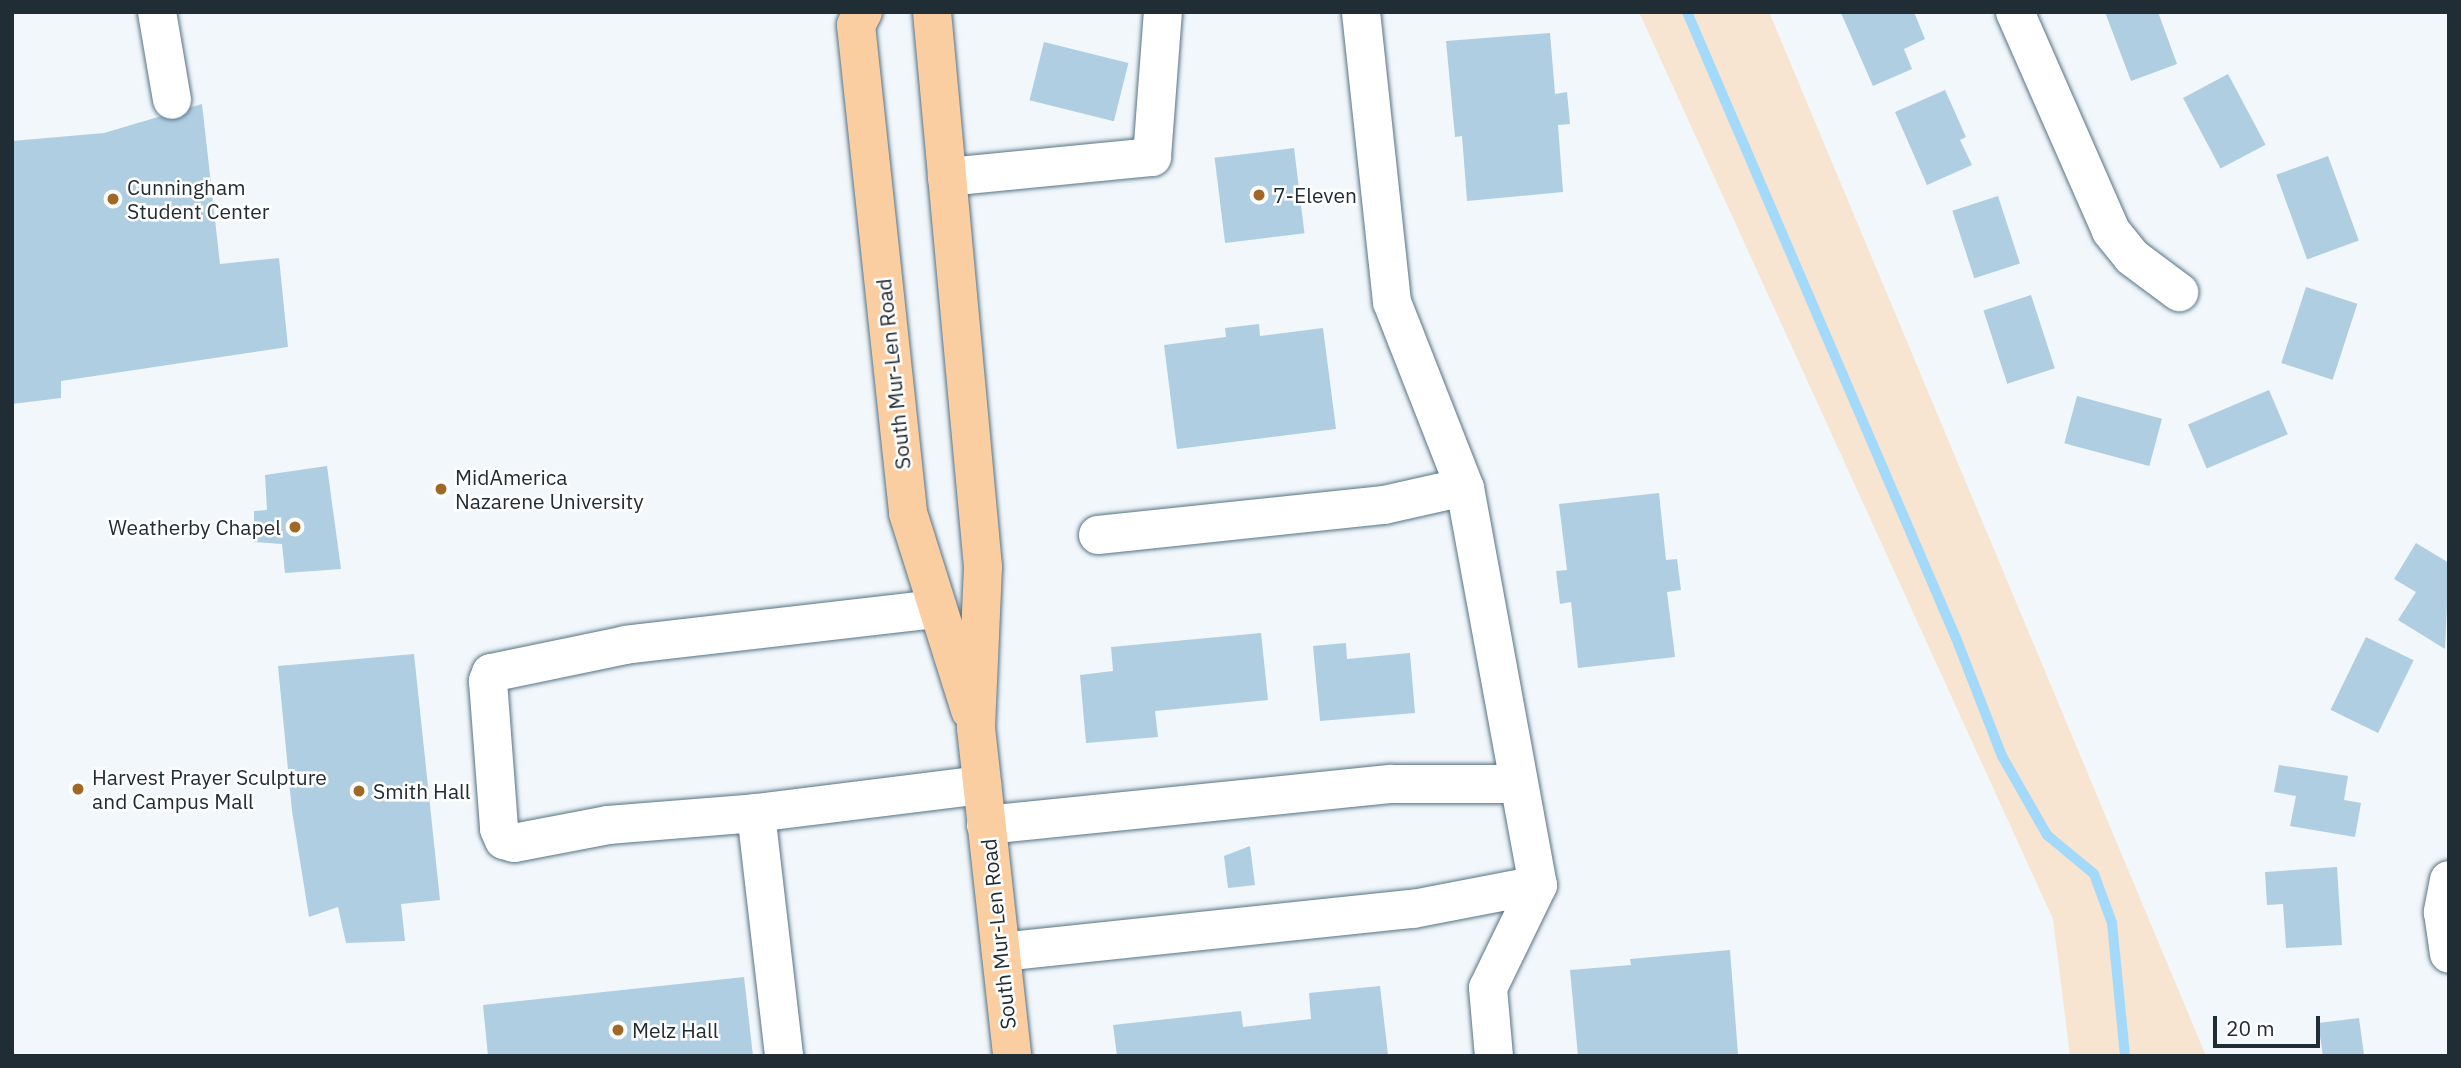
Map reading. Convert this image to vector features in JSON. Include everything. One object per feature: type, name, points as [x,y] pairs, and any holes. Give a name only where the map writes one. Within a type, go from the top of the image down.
[{"type":"main road","name":"South Mur-Len Road","points":[[863,12],[856,25],[908,513],[935,609],[976,728]]},
{"type":"main road","name":"South Mur-Len Road","points":[[932,12],[983,566],[976,728],[1012,1056]]},
{"type":"street","points":[[157,12],[172,100]]},
{"type":"street","points":[[947,177],[1152,157],[1163,12]]},
{"type":"street","points":[[1361,12],[1392,302],[1464,487],[1538,885],[1488,988],[1494,1056]]},
{"type":"street","points":[[2015,12],[2111,231],[2132,257],[2179,292]]},
{"type":"street","points":[[1098,535],[1384,505],[1464,487]]},
{"type":"street","points":[[935,609],[626,645],[491,673],[490,708],[499,829],[504,840],[514,843],[608,825],[757,813],[982,785]]},
{"type":"street","points":[[986,825],[1392,785],[1519,784]]},
{"type":"street","points":[[757,813],[784,1056]]},
{"type":"street","points":[[2449,880],[2443,912],[2449,954]]},
{"type":"street","points":[[1001,952],[1413,909],[1538,885]]},
{"type":"shaded area","points":[[1639,12],[1769,12],[2206,1056],[2070,1056],[2053,919]]},
{"type":"building","points":[[1914,12],[1925,39],[1904,49],[1912,69],[1873,86],[1841,13]]},
{"type":"building","points":[[2105,12],[2158,12],[2177,64],[2131,81]]},
{"type":"building","points":[[1550,33],[1555,94],[1567,92],[1570,124],[1558,125],[1563,192],[1467,201],[1462,136],[1455,137],[1446,41]]},
{"type":"building","points":[[1044,42],[1128,63],[1114,121],[1029,100]]},
{"type":"building","points":[[2228,74],[2266,145],[2221,169],[2183,98]]},
{"type":"building","points":[[1945,90],[1966,137],[1960,140],[1972,165],[1927,185],[1895,112]]},
{"type":"building","name":"Cunningham Student Center","points":[[202,104],[220,264],[279,258],[288,347],[61,381],[61,398],[12,404],[12,141],[104,133]]},
{"type":"building","name":"7-Eleven","points":[[1294,148],[1304,233],[1225,243],[1215,158]]},
{"type":"building","points":[[2328,156],[2359,241],[2307,259],[2276,175]]},
{"type":"building","points":[[1998,196],[2020,264],[1974,278],[1952,211]]},
{"type":"building","points":[[2306,287],[2357,304],[2333,380],[2281,363]]},
{"type":"building","points":[[2031,295],[2055,368],[2007,384],[1983,310]]},
{"type":"building","points":[[1259,324],[1260,336],[1323,328],[1336,429],[1177,449],[1164,345],[1226,337],[1225,328]]},
{"type":"building","points":[[2269,390],[2288,434],[2207,469],[2188,424]]},
{"type":"building","points":[[2077,396],[2162,419],[2149,466],[2064,443]]},
{"type":"building","name":"Weatherby Chapel","points":[[327,466],[341,569],[285,573],[282,544],[254,542],[254,511],[267,510],[265,475]]},
{"type":"building","points":[[1659,493],[1666,560],[1677,559],[1681,590],[1667,592],[1675,657],[1578,668],[1571,602],[1560,604],[1556,571],[1567,570],[1559,504]]},
{"type":"building","points":[[2416,543],[2449,563],[2445,649],[2398,620],[2416,592],[2394,579]]},
{"type":"building","points":[[1261,633],[1268,700],[1155,711],[1158,737],[1086,743],[1080,675],[1113,671],[1111,647]]},
{"type":"building","points":[[2366,637],[2414,660],[2378,733],[2330,710]]},
{"type":"building","points":[[1346,643],[1347,659],[1410,653],[1415,713],[1320,721],[1313,646]]},
{"type":"building","name":"Smith Hall","points":[[414,654],[440,900],[401,904],[405,941],[346,943],[338,907],[309,917],[292,811],[278,666]]},
{"type":"building","points":[[2279,765],[2348,776],[2344,800],[2361,803],[2355,837],[2290,826],[2296,796],[2274,792]]},
{"type":"building","points":[[1250,846],[1255,885],[1228,888],[1224,856]]},
{"type":"building","points":[[2337,867],[2342,945],[2286,948],[2283,904],[2267,905],[2265,872]]},
{"type":"building","points":[[1730,950],[1738,1054],[1578,1056],[1570,970],[1631,965],[1630,959]]},
{"type":"building","name":"Melz Hall","points":[[744,977],[753,1056],[488,1056],[483,1005]]},
{"type":"building","points":[[1380,986],[1388,1055],[1117,1056],[1113,1025],[1241,1011],[1243,1027],[1311,1019],[1309,993]]},
{"type":"building","points":[[2359,1018],[2364,1055],[2323,1056],[2318,1023]]},
{"type":"waterway","points":[[1687,12],[1956,638],[2002,756],[2047,835],[2094,874],[2112,923],[2125,1056]]},
{"type":"place","name":"7-Eleven","points":[[1259,195]]},
{"type":"place","name":"Cunningham Student Center","points":[[113,199]]},
{"type":"place","name":"MidAmerica Nazarene University","points":[[441,489]]},
{"type":"place","name":"Weatherby Chapel","points":[[295,527]]},
{"type":"place","name":"Harvest Prayer Sculpture and Campus Mall","points":[[78,789]]},
{"type":"place","name":"Smith Hall","points":[[359,791]]},
{"type":"place","name":"Melz Hall","points":[[618,1030]]}]
